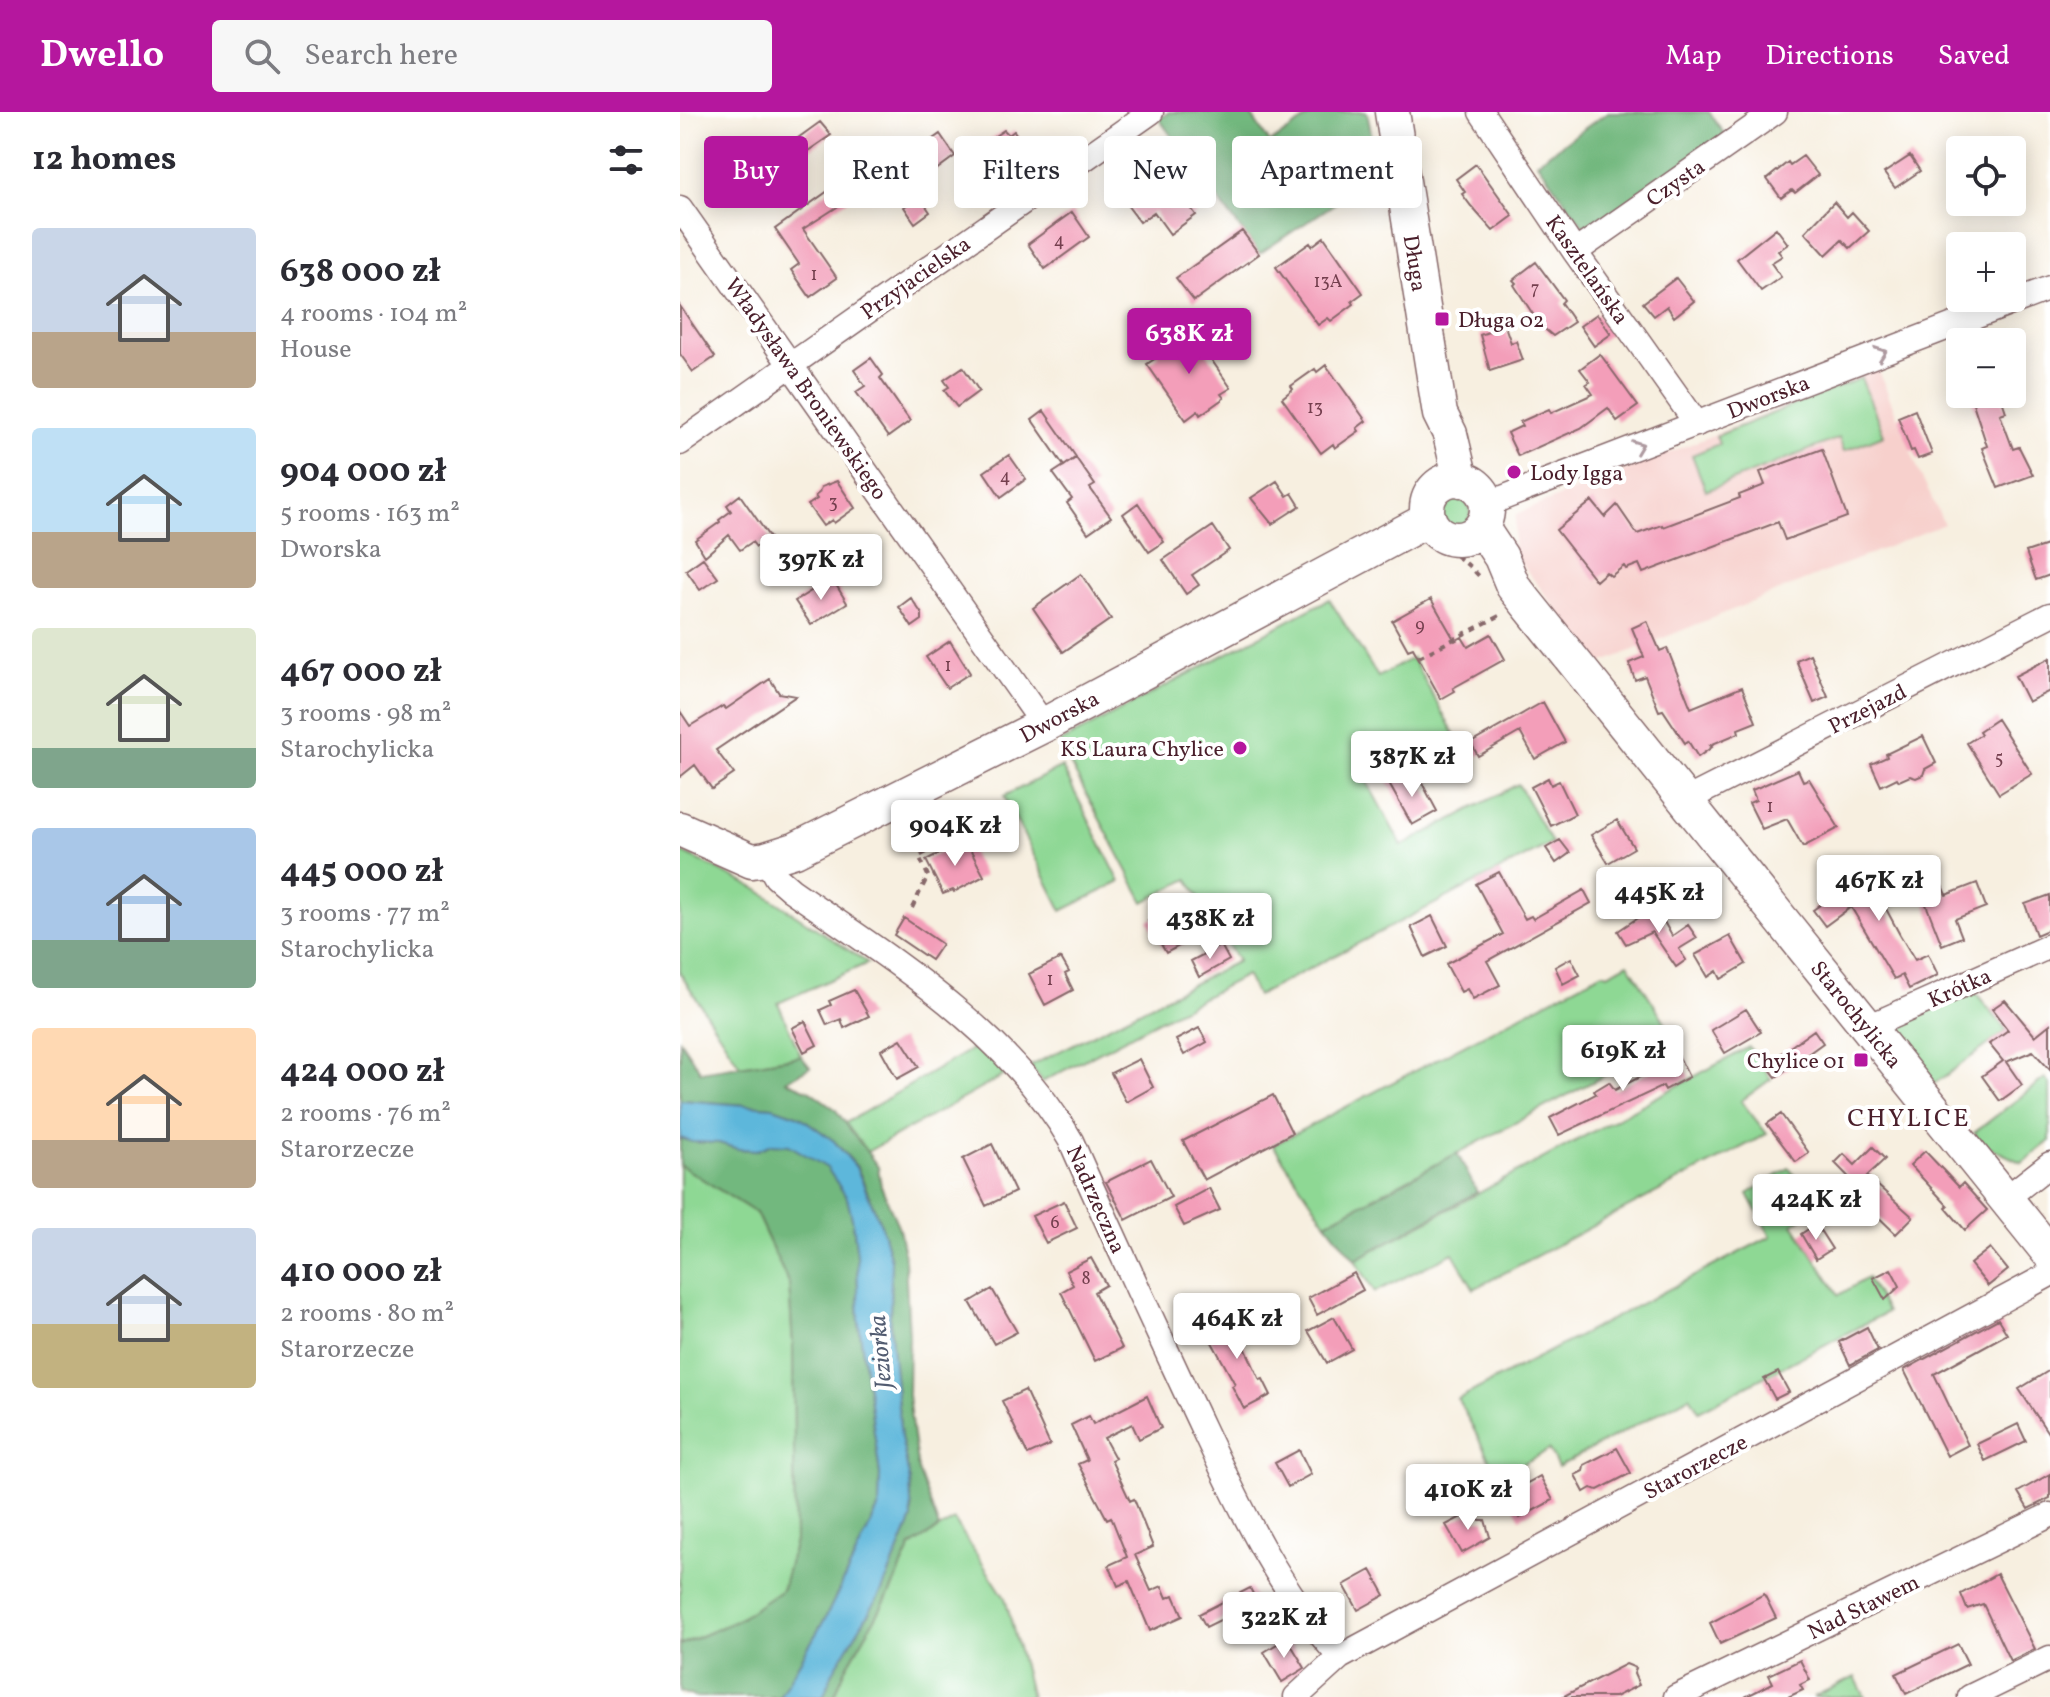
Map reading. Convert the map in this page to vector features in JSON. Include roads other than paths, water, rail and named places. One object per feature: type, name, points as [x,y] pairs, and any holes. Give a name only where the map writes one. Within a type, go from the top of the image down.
[{"type":"street","name":"Przyjacielska","points":[[680,443],[1151,112]]},
{"type":"street","name":"Długa","points":[[1392,112],[1440,414],[1434,433],[1450,483]]},
{"type":"street","name":"Kasztelańska","points":[[1481,112],[1575,252],[1697,424]]},
{"type":"street","name":"Czysta","points":[[1575,252],[1775,112]]},
{"type":"street","name":"Władysława Broniewskiego","points":[[680,208],[1044,725]]},
{"type":"street","name":"Dworska","points":[[680,829],[752,861],[797,849],[1044,725],[1458,527],[1697,424],[2050,288]]},
{"type":"street","points":[[1450,483],[1428,501],[1458,527]]},
{"type":"street","name":"Starochylicka","points":[[1450,483],[1480,490],[1458,527],[1512,598],[1684,801],[2050,1254]]},
{"type":"street","name":"Przejazd","points":[[1684,801],[2050,615]]},
{"type":"street","name":"Nadrzeczna","points":[[766,859],[776,877],[791,890],[935,991],[1041,1092],[1071,1141],[1236,1499],[1281,1583],[1312,1626],[1340,1657]]},
{"type":"street","name":"Krótka","points":[[1868,1027],[2050,946]]},
{"type":"street","points":[[2005,1199],[2050,1164]]},
{"type":"street","name":"Starorzecze","points":[[1340,1657],[2050,1274]]},
{"type":"street","name":"Nad Stawem","points":[[1676,1697],[2050,1515]]},
{"type":"street","points":[[1296,1697],[1340,1657]]},
{"type":"street","points":[[1970,1697],[2050,1658]]},
{"type":"water","name":"Jeziorka","points":[[680,1100],[773,1107],[799,1116],[834,1141],[856,1167],[882,1227],[891,1260],[890,1323],[912,1519],[882,1591],[833,1672],[823,1697],[779,1697],[826,1617],[879,1507],[880,1474],[859,1325],[853,1223],[847,1198],[827,1168],[789,1145],[771,1144],[758,1150],[738,1149],[680,1138]]},
{"type":"place","name":"Długa 02","points":[[1442,319]]},
{"type":"place","name":"Lody Igga","points":[[1514,472]]},
{"type":"place","name":"KS Laura Chylice","points":[[1240,748]]},
{"type":"place","name":"Chylice 01","points":[[1861,1060]]},
{"type":"district","name":"CHYLICE","points":[[1909,1117]]}]
